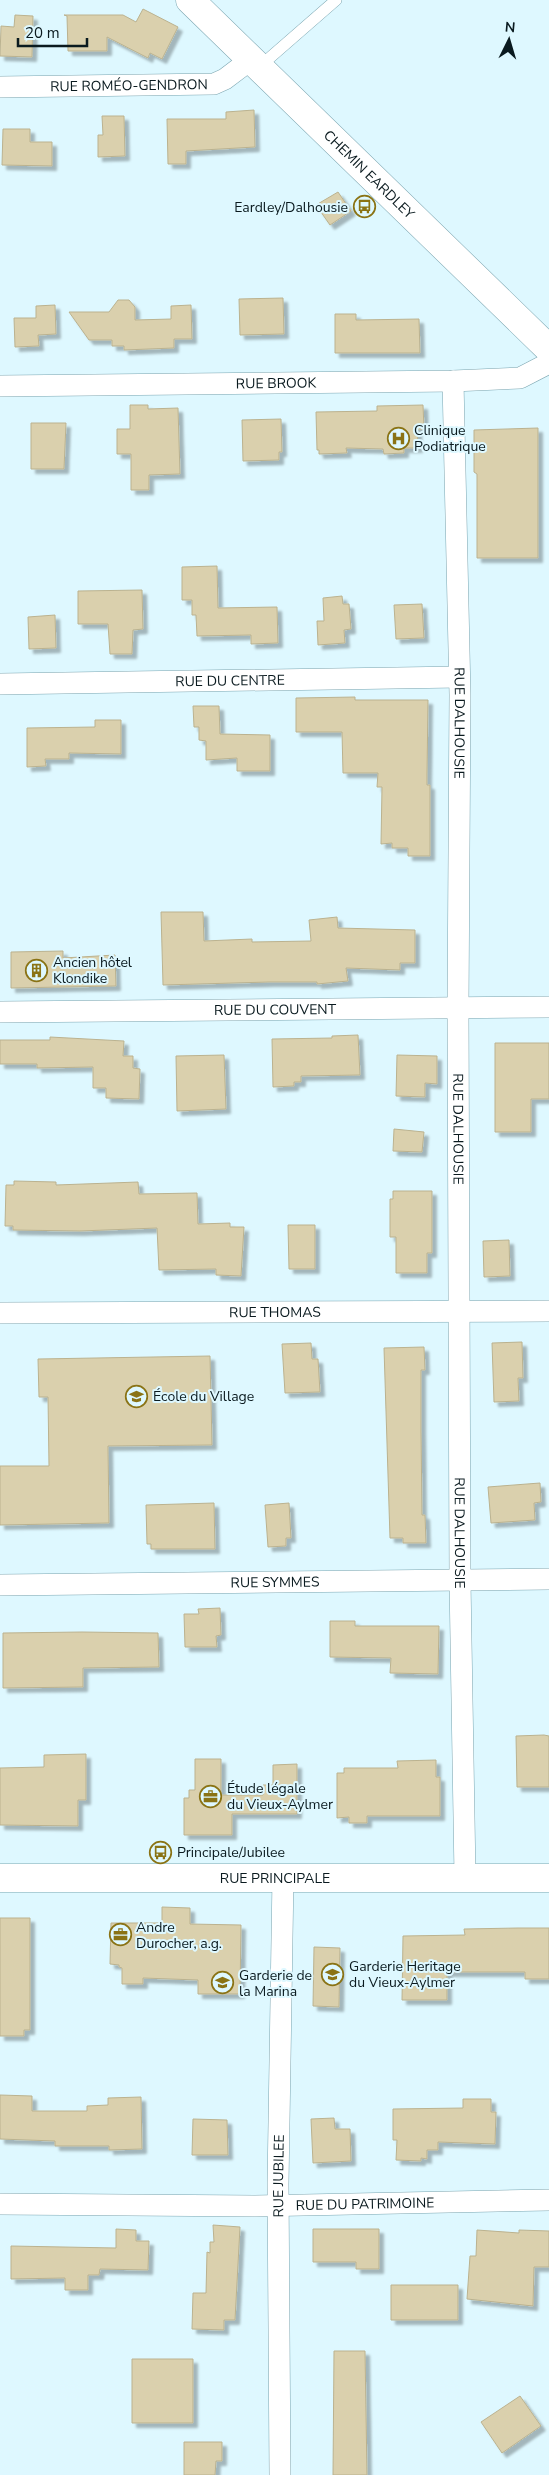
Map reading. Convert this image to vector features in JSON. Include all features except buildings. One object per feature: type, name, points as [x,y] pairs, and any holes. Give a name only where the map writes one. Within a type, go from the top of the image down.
[{"type":"street","name":"CHEMIN EARDLEY","points":[[190,0],[549,350]]},
{"type":"street","name":"RUE ROMÉO-GENDRON","points":[[0,87],[214,84],[254,64]]},
{"type":"street","name":"RUE BROOK","points":[[0,386],[453,381],[520,378],[549,363]]},
{"type":"street","name":"RUE DALHOUSIE","points":[[453,381],[459,677],[460,1581],[465,1876]]},
{"type":"street","name":"RUE DU CENTRE","points":[[0,684],[459,677]]},
{"type":"street","name":"RUE DU COUVENT","points":[[0,1012],[549,1007]]},
{"type":"street","name":"RUE THOMAS","points":[[0,1313],[549,1311]]},
{"type":"street","name":"RUE SYMMES","points":[[0,1585],[549,1579]]},
{"type":"street","name":"RUE PRINCIPALE","points":[[0,1878],[465,1876],[549,1878]]},
{"type":"street","name":"RUE JUBILEE","points":[[280,2475],[278,2206],[283,1877]]},
{"type":"street","name":"RUE DU PATRIMOINE","points":[[0,2204],[278,2206],[549,2200]]},
{"type":"lane","points":[[254,64],[336,0]]},
{"type":"place","name":"Eardley/Dalhousie","points":[[364,207]]},
{"type":"place","name":"Clinique Podiatrique","points":[[398,438]]},
{"type":"place","name":"Ancien hôtel Klondike","points":[[37,970]]},
{"type":"place","name":"École du Village","points":[[137,1396]]},
{"type":"place","name":"Étude légale du Vieux-Aylmer","points":[[211,1796]]},
{"type":"place","name":"Principale/Jubilee","points":[[161,1852]]},
{"type":"place","name":"Andre Durocher, a.g.","points":[[120,1935]]},
{"type":"place","name":"Garderie Heritage du Vieux-Aylmer","points":[[333,1974]]},
{"type":"place","name":"Garderie de la Marina","points":[[223,1983]]}]
